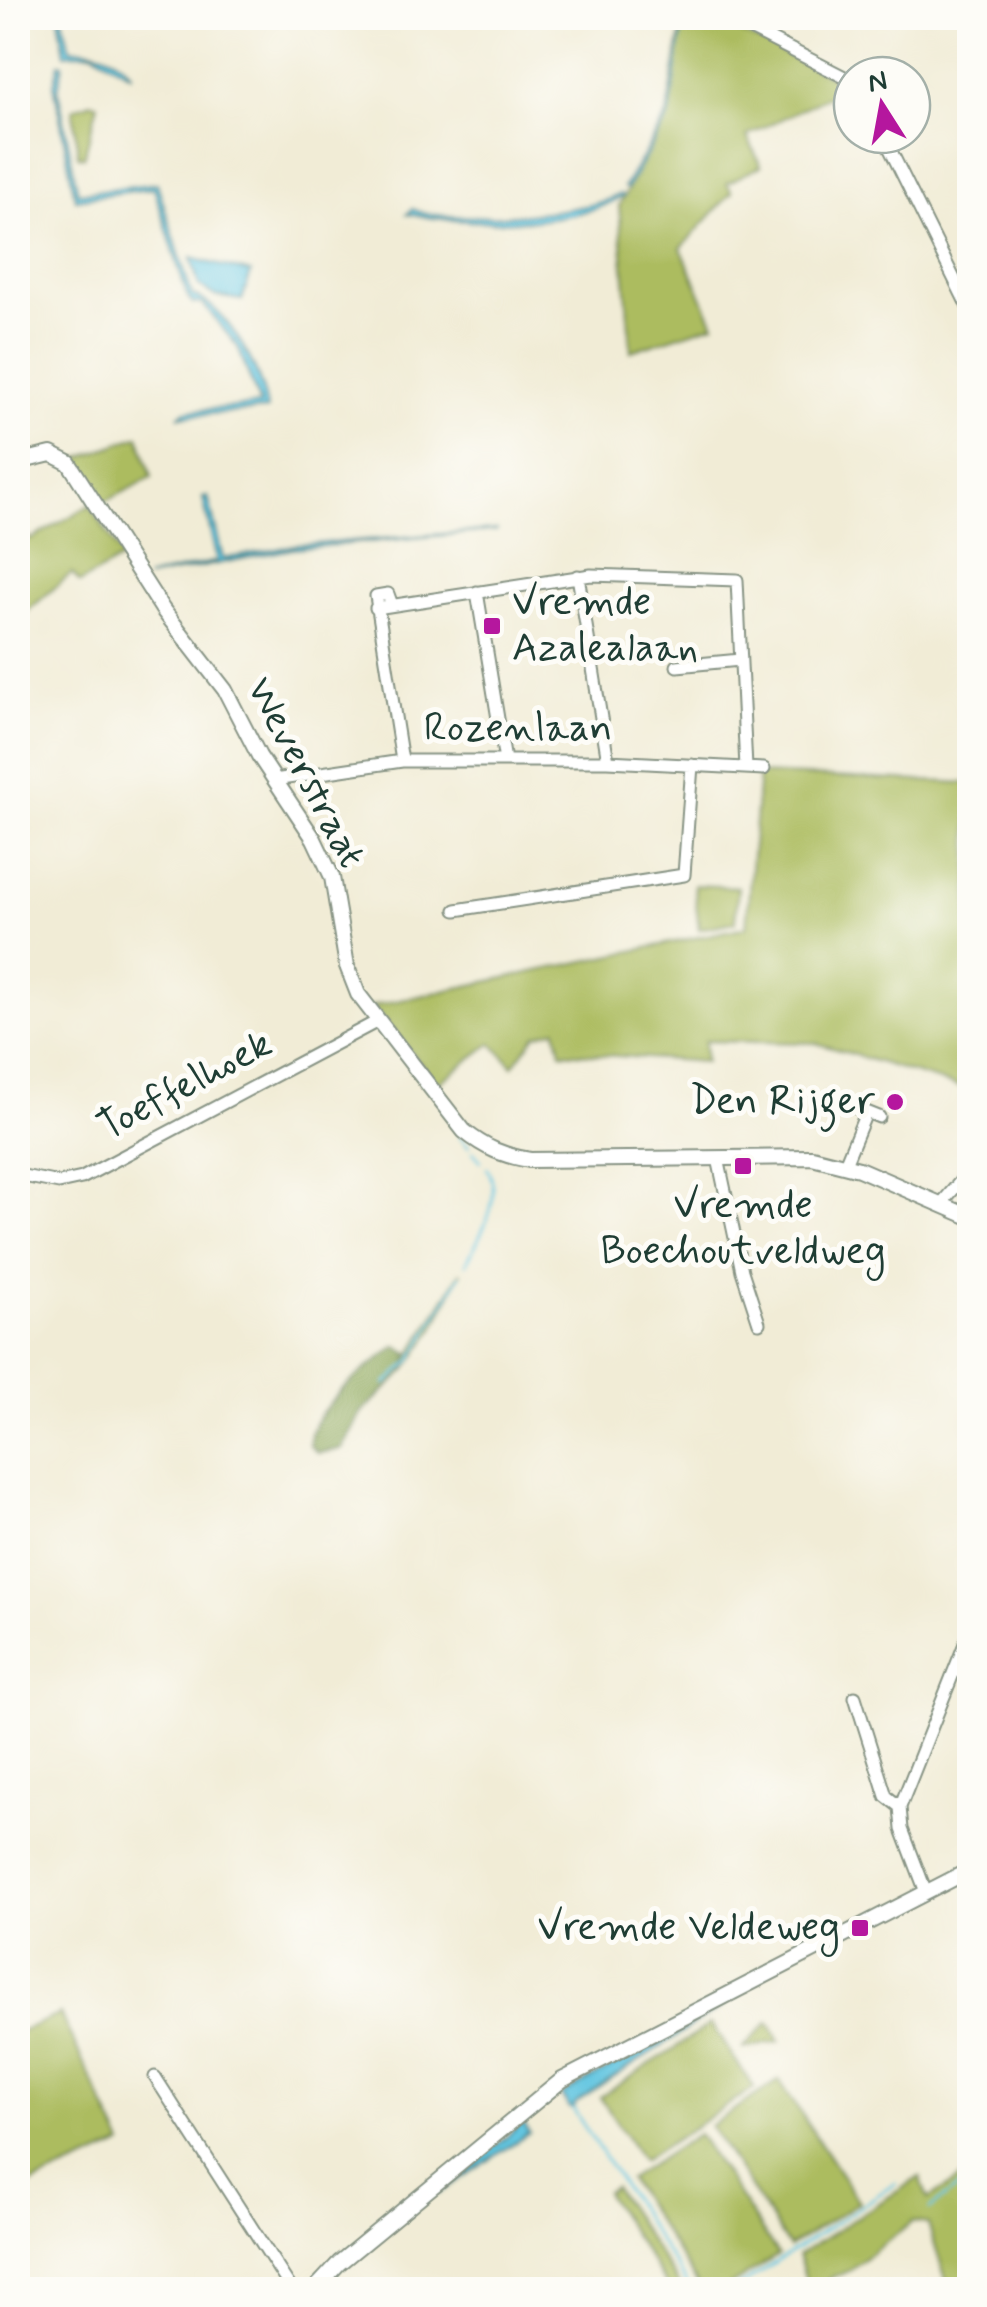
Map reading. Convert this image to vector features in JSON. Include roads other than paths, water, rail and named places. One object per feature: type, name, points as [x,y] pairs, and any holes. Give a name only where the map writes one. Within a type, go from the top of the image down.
[{"type":"street","points":[[728,18],[832,70]]},
{"type":"street","points":[[894,155],[970,312]]},
{"type":"street","name":"Weverstraat","points":[[18,462],[50,454],[70,464],[163,610],[226,690],[332,876],[351,980],[464,1131],[494,1152],[530,1160],[812,1157],[845,1164],[970,1217]]},
{"type":"street","points":[[578,576],[608,761]]},
{"type":"street","points":[[402,761],[376,596],[388,594],[392,606],[578,576],[737,580],[746,768]]},
{"type":"street","points":[[477,592],[505,760]]},
{"type":"street","points":[[677,666],[740,660]]},
{"type":"street","name":"Rozenlaan","points":[[274,780],[402,761],[608,761],[764,769]]},
{"type":"street","points":[[456,910],[684,874],[692,766]]},
{"type":"street","name":"Toeffelhoek","points":[[18,1175],[59,1184],[82,1178],[378,1021]]},
{"type":"street","points":[[840,1101],[872,1115],[845,1164]]},
{"type":"street","points":[[718,1158],[742,1272],[759,1322]]},
{"type":"street","points":[[941,1204],[970,1170]]},
{"type":"street","points":[[926,1892],[902,1828],[900,1807],[970,1631]]},
{"type":"street","points":[[856,1697],[886,1796],[900,1807]]},
{"type":"street","points":[[314,2290],[352,2252],[562,2080],[864,1920],[970,1870]]},
{"type":"street","points":[[155,2077],[292,2290]]},
{"type":"water","points":[[59,18],[63,18],[70,49],[89,49],[106,54],[121,62],[132,75],[93,52],[65,54]]},
{"type":"water","points":[[682,31],[670,115],[627,189],[624,187],[667,116]]},
{"type":"water","points":[[59,63],[63,64],[58,89],[78,193],[157,183],[192,295],[217,312],[241,342],[259,378],[267,410],[178,416],[186,411],[260,405],[238,347],[203,304],[192,303],[187,295],[154,188],[75,199],[54,84]]},
{"type":"water","points":[[624,196],[601,206],[547,219],[488,222],[407,214],[413,209],[430,214],[484,217],[549,212]]},
{"type":"water","points":[[191,258],[251,273],[242,300],[215,296],[199,286]]},
{"type":"water","points":[[208,497],[223,559],[298,545],[498,530],[292,549],[146,578],[217,561],[203,498]]},
{"type":"water","points":[[725,2004],[575,2103],[573,2109],[561,2095]]},
{"type":"water","points":[[523,2123],[529,2133],[438,2194]]},
{"type":"waterway","points":[[681,31],[683,18]]},
{"type":"waterway","points":[[716,18],[725,22]]},
{"type":"waterway","points":[[460,1136],[469,1147]]},
{"type":"waterway","points":[[500,1144],[534,1150],[627,1151]]},
{"type":"waterway","points":[[473,1152],[481,1161]]},
{"type":"waterway","points":[[466,1264],[492,1204],[492,1180],[487,1168]]},
{"type":"waterway","points":[[386,1384],[411,1361],[460,1275]]},
{"type":"waterway","points":[[573,2109],[691,2290]]},
{"type":"waterway","points":[[930,2209],[970,2178]]},
{"type":"waterway","points":[[734,2290],[896,2183]]},
{"type":"place","name":"Vremde Azalealaan","points":[[492,626]]},
{"type":"place","name":"Den Rijger","points":[[895,1102]]},
{"type":"place","name":"Vremde Boechoutveldweg","points":[[743,1166]]},
{"type":"place","name":"Vremde Veldeweg","points":[[860,1928]]}]
